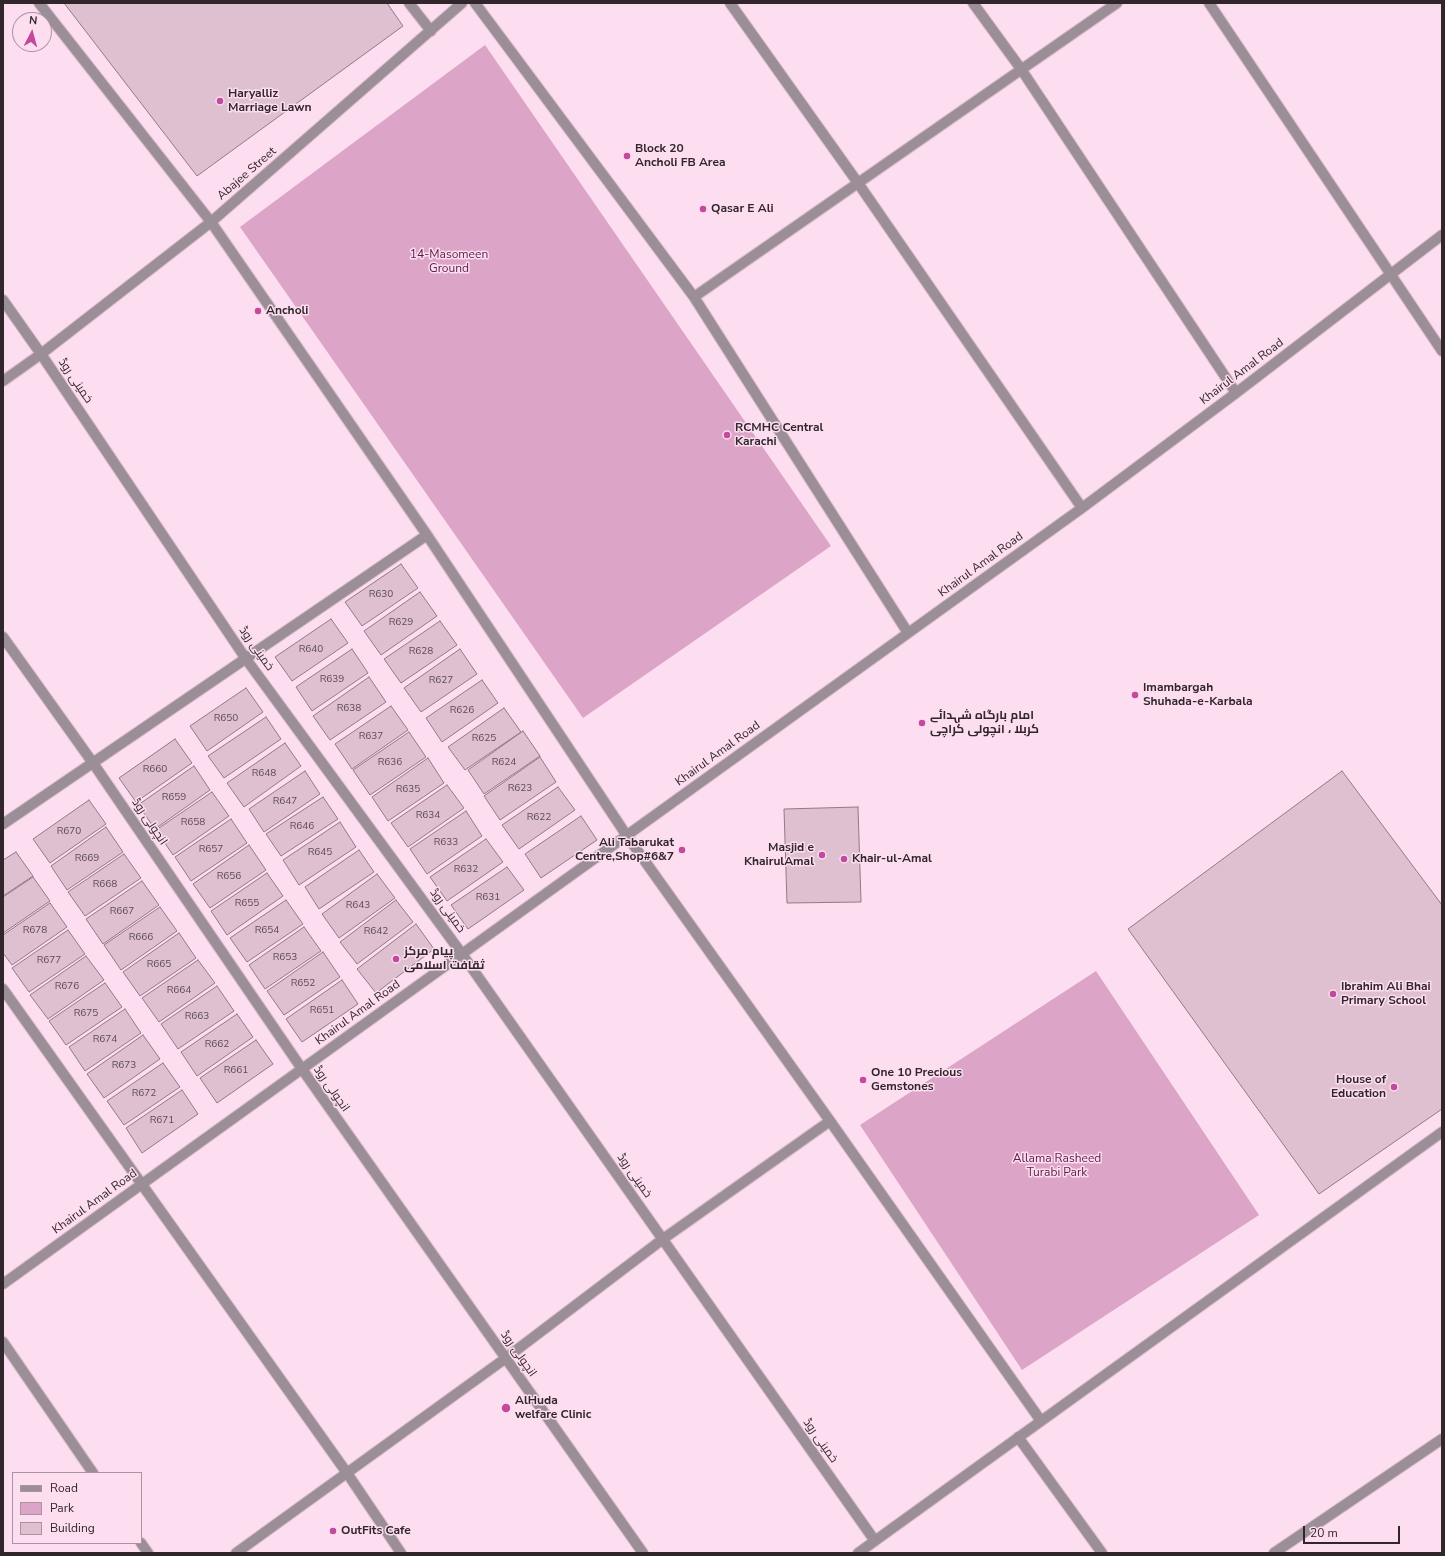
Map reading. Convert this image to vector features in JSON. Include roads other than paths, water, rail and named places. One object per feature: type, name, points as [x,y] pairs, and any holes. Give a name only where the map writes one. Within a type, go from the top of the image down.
[{"type":"street","points":[[40,3],[211,222],[427,535],[627,836],[830,1120],[1041,1421]]},
{"type":"street","points":[[409,3],[431,31]]},
{"type":"street","name":"Abajee Street","points":[[3,381],[41,354],[211,222],[462,3]]},
{"type":"street","points":[[475,3],[694,297],[908,633]]},
{"type":"street","points":[[730,3],[858,183],[1082,508]]},
{"type":"street","points":[[973,3],[1021,69],[1236,393]]},
{"type":"street","points":[[694,297],[1117,3]]},
{"type":"street","points":[[1209,3],[1442,351]]},
{"type":"street","name":"Khairul Amal Road","points":[[3,1284],[1082,508],[1236,393],[1442,235]]},
{"type":"street","name":"خمینی روڈ","points":[[3,300],[246,659],[462,954],[875,1541]]},
{"type":"street","points":[[3,824],[427,535]]},
{"type":"street","name":"انچولی روڈ","points":[[3,637],[93,763],[302,1069],[643,1553]]},
{"type":"street","points":[[3,989],[347,1473],[401,1553]]},
{"type":"street","points":[[236,1553],[506,1358],[663,1240],[830,1120]]},
{"type":"street","points":[[858,1553],[1442,1132]]},
{"type":"street","points":[[3,1342],[92,1472]]},
{"type":"street","points":[[1018,1437],[1102,1553]]},
{"type":"street","points":[[1274,1553],[1442,1439]]},
{"type":"street","points":[[142,1544],[148,1553]]},
{"type":"place","name":"Haryalliz Marriage Lawn","points":[[220,101]]},
{"type":"place","name":"Block 20 Ancholi FB Area","points":[[627,156]]},
{"type":"place","name":"Qasar E Ali","points":[[703,209]]},
{"type":"place","name":"Ancholi","points":[[258,311]]},
{"type":"place","name":"RCMHC Central Karachi","points":[[727,435]]},
{"type":"place","name":"Imambargah Shuhada-e-Karbala","points":[[1135,695]]},
{"type":"place","name":"امام بارگاہ شہدائے کربلا ، انچولی کراچی","points":[[922,723]]},
{"type":"place","name":"Ali Tabarukat Centre,Shop#6&7","points":[[682,850]]},
{"type":"place","name":"Masjid e KhairulAmal","points":[[822,855]]},
{"type":"place","name":"Khair-ul-Amal","points":[[844,859]]},
{"type":"place","name":"پيام مركز ثقافت اسلامى","points":[[396,959]]},
{"type":"place","name":"Ibrahim Ali Bhai Primary School","points":[[1333,994]]},
{"type":"place","name":"One 10 Precious Gemstones","points":[[863,1080]]},
{"type":"place","name":"House of Education","points":[[1394,1087]]},
{"type":"place","name":"AlHuda welfare Clinic","points":[[506,1408]]},
{"type":"place","name":"OutFits Cafe","points":[[333,1531]]},
{"type":"park label","name":"14-Masomeen Ground","points":[[449,262]]},
{"type":"park label","name":"Allama Rasheed Turabi Park","points":[[1057,1166]]}]
